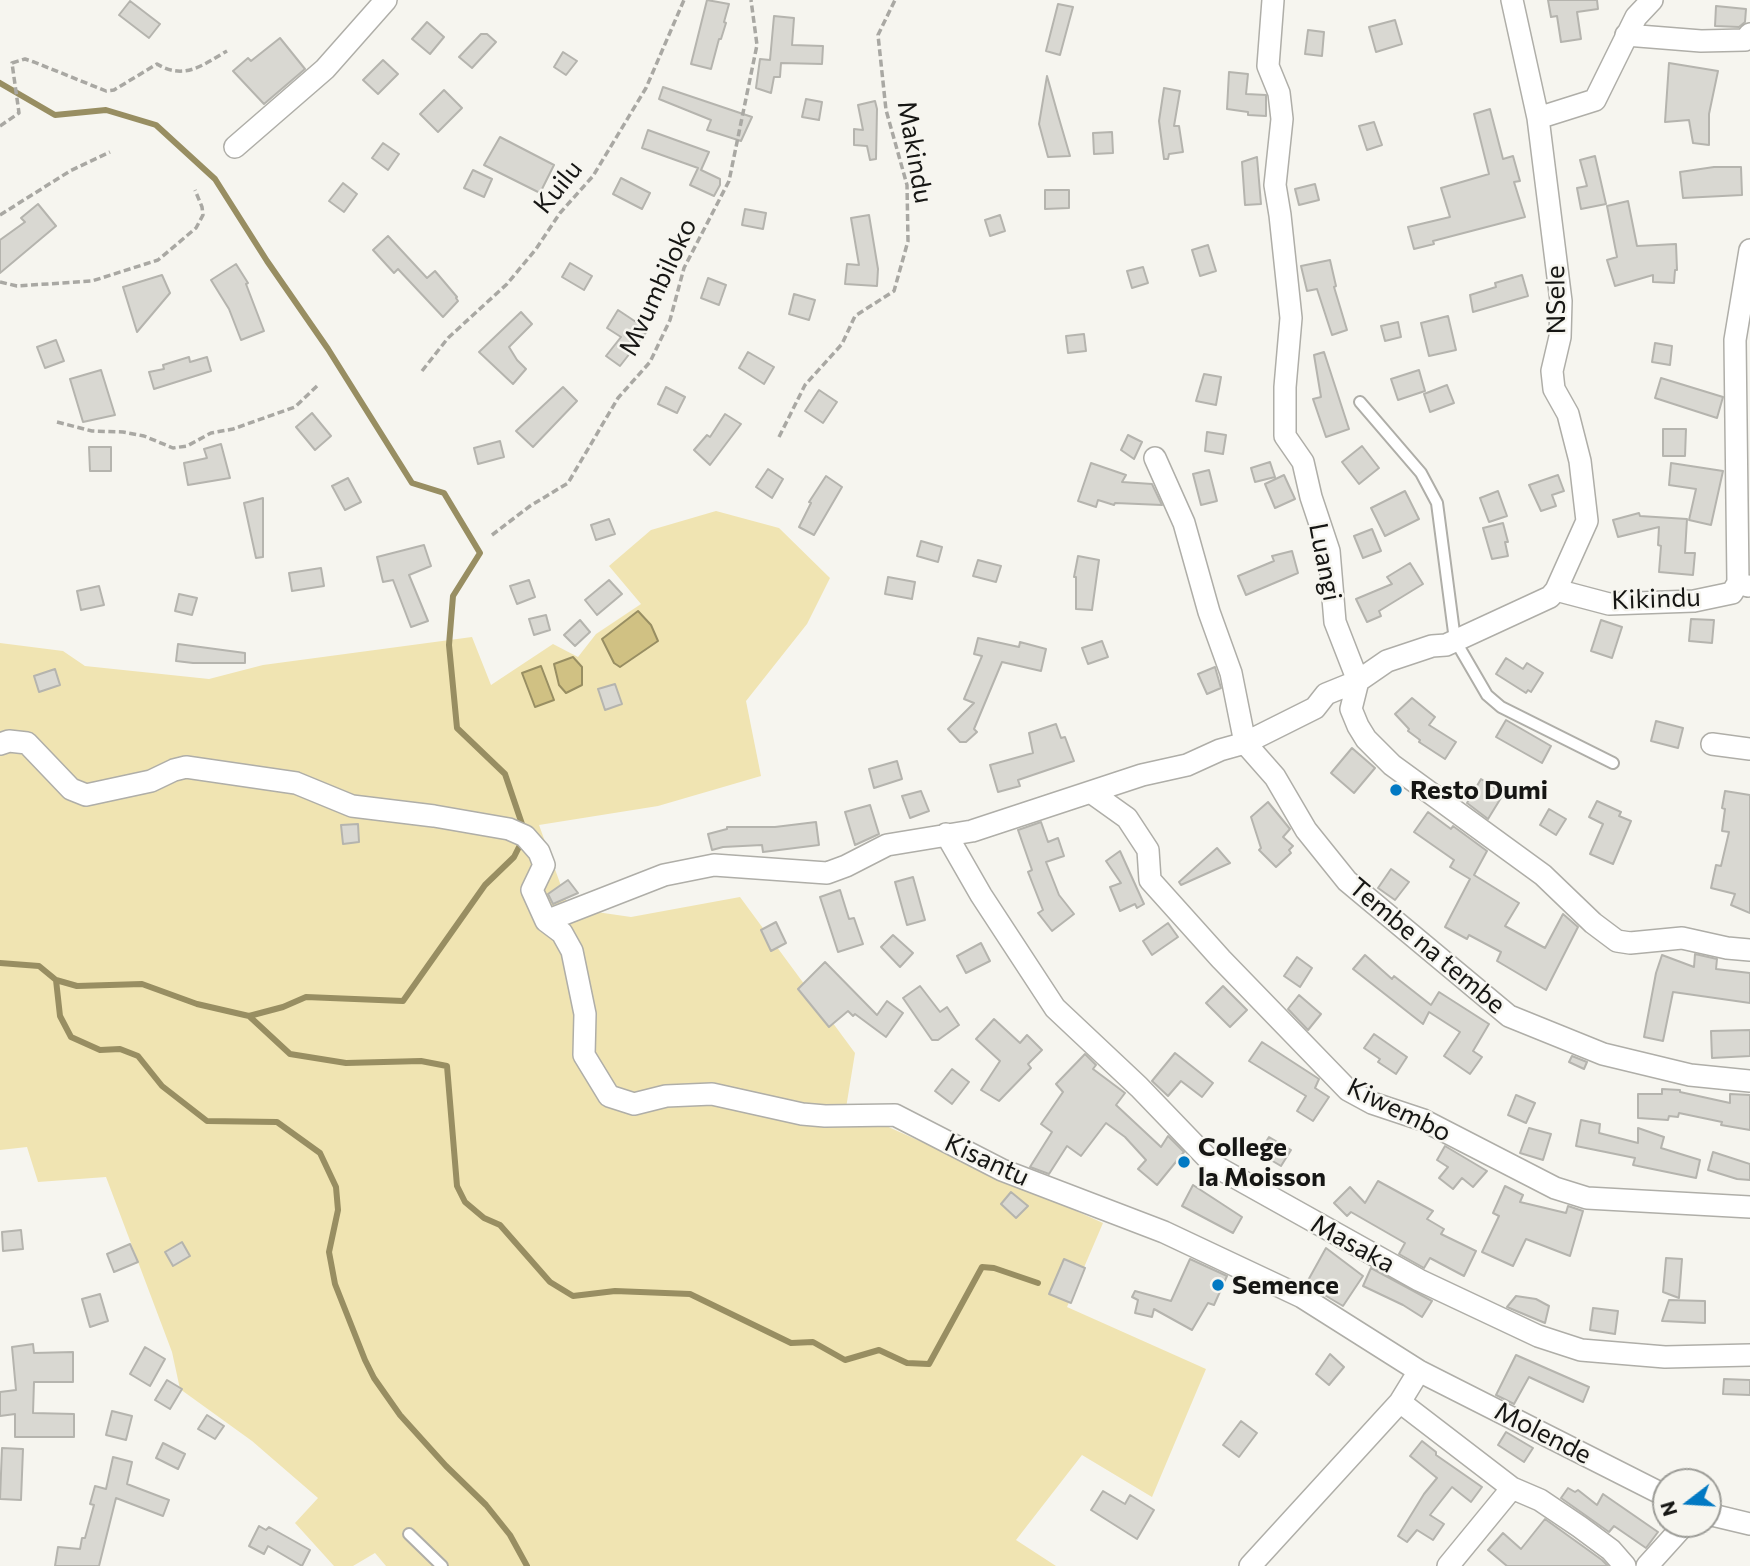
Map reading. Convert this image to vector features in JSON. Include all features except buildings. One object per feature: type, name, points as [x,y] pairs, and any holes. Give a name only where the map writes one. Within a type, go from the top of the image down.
[{"type":"street","points":[[235,147],[326,69],[386,0]]},
{"type":"street","name":"Luangi","points":[[1273,0],[1268,66],[1279,93],[1282,119],[1275,184],[1291,318],[1285,387],[1285,436],[1303,462],[1311,497],[1329,551],[1335,622],[1358,681],[1351,709],[1358,726],[1366,739],[1392,765],[1543,874],[1593,923],[1617,941],[1630,943],[1682,938],[1750,950]]},
{"type":"street","name":"NSele","points":[[1512,0],[1538,118],[1561,301],[1560,337],[1552,371],[1554,388],[1568,414],[1580,461],[1587,521],[1556,590]]},
{"type":"street","points":[[1538,118],[1595,100],[1636,17],[1652,0]]},
{"type":"street","points":[[1626,35],[1701,41],[1745,40],[1750,34]]},
{"type":"street","points":[[1744,585],[1743,336],[1750,250]]},
{"type":"street","points":[[1155,458],[1184,523],[1209,612],[1231,673],[1245,743]]},
{"type":"street","name":"Kikindu","points":[[1556,590],[1609,604],[1693,601],[1732,593],[1744,585]]},
{"type":"street","points":[[546,921],[664,875],[714,865],[827,873],[887,845],[972,831],[1142,775],[1187,765],[1220,750],[1245,743],[1315,708],[1326,694],[1358,681],[1387,661],[1455,640],[1550,597],[1556,590]]},
{"type":"street","name":"Kisantu","points":[[0,744],[9,741],[27,743],[71,789],[86,794],[151,781],[186,767],[296,783],[352,806],[434,816],[509,830],[525,836],[539,852],[544,865],[532,890],[546,921],[562,933],[572,951],[585,1014],[583,1055],[609,1096],[634,1104],[666,1096],[712,1094],[802,1114],[895,1115],[1002,1170],[1164,1232],[1302,1297],[1419,1371]]},
{"type":"street","name":"Tembe na tembe","points":[[1245,743],[1275,777],[1306,830],[1347,881],[1509,1016],[1603,1054],[1690,1075],[1750,1082]]},
{"type":"street","points":[[1712,744],[1750,750]]},
{"type":"street","name":"Kiwembo","points":[[1092,793],[1127,818],[1149,850],[1150,880],[1221,959],[1348,1090],[1371,1103],[1423,1120],[1555,1188],[1587,1198],[1750,1208]]},
{"type":"street","name":"Masaka","points":[[946,834],[981,895],[1055,1008],[1139,1087],[1216,1166],[1419,1280],[1538,1336],[1581,1350],[1665,1357],[1750,1355]]},
{"type":"street","points":[[1250,1566],[1400,1402],[1419,1371]]},
{"type":"street","name":"Molende","points":[[1419,1371],[1652,1489]]},
{"type":"street","points":[[1400,1402],[1512,1488],[1540,1500],[1580,1527],[1611,1550],[1625,1566]]},
{"type":"street","points":[[1448,1566],[1512,1488]]},
{"type":"street","points":[[1722,1517],[1750,1524]]},
{"type":"street","points":[[1647,1566],[1672,1538]]},
{"type":"lane","points":[[1360,401],[1421,473],[1437,503],[1455,640],[1487,695],[1501,707],[1613,763]]},
{"type":"lane","points":[[409,1534],[442,1566]]},
{"type":"path","name":"Kuilu","points":[[422,371],[448,338],[507,284],[536,249],[560,213],[593,176],[646,88],[684,0]]},
{"type":"path","name":"Mvumbiloko","points":[[492,535],[530,506],[568,483],[618,398],[650,362],[670,320],[684,268],[729,181],[757,45],[751,0]]},
{"type":"path","name":"Makindu","points":[[779,437],[805,385],[842,344],[855,316],[894,290],[908,242],[907,185],[886,110],[878,35],[895,0]]},
{"type":"path","points":[[0,126],[19,113],[12,63],[24,60],[33,62],[106,91],[114,90],[158,64],[175,70],[191,71],[227,51]]},
{"type":"path","points":[[0,215],[70,171],[110,152]]},
{"type":"path","points":[[0,282],[17,286],[92,281],[158,260],[176,247],[203,215],[195,190]]},
{"type":"path","points":[[57,422],[92,431],[145,436],[173,448],[187,446],[211,433],[233,429],[295,407],[319,384]]},
{"type":"shaded area","points":[[716,511],[779,528],[830,578],[807,624],[746,701],[761,776],[658,806],[539,825],[569,908],[631,917],[740,897],[855,1053],[846,1108],[1103,1223],[1067,1307],[1206,1369],[1152,1497],[1082,1455],[1016,1540],[1056,1566],[386,1566],[375,1553],[353,1566],[334,1566],[295,1523],[318,1498],[252,1441],[180,1389],[172,1352],[106,1177],[38,1182],[27,1147],[0,1150],[0,643],[63,651],[85,666],[209,679],[263,665],[472,637],[491,685],[553,644],[578,657],[596,634],[641,604],[609,566],[651,530]]},
{"type":"shaded area","points":[[638,611],[651,625],[658,641],[620,667],[614,663],[602,639]]},
{"type":"shaded area","points":[[573,657],[582,667],[582,685],[566,693],[559,685],[554,664]]},
{"type":"shaded area","points":[[541,666],[554,700],[535,707],[522,673]]},
{"type":"waterway","points":[[0,83],[55,115],[106,110],[156,125],[215,179],[328,349],[412,483],[444,493],[480,553],[453,596],[449,645],[457,728],[505,774],[524,830]]},
{"type":"waterway","points":[[249,1016],[283,1007],[306,997],[403,1001],[485,885],[514,857],[522,841]]},
{"type":"waterway","points":[[0,963],[39,966],[56,980],[60,1016],[71,1037],[100,1050],[120,1049],[138,1056],[162,1086],[207,1121],[277,1122],[320,1153],[336,1187],[338,1210],[329,1252],[335,1284],[374,1378],[400,1415],[486,1505],[510,1535],[527,1566]]},
{"type":"waterway","points":[[56,980],[77,986],[142,984],[197,1004],[249,1016],[290,1054],[346,1063],[421,1061],[447,1066],[457,1186],[465,1202],[484,1218],[500,1225],[550,1282],[573,1296],[615,1291],[690,1294],[791,1343],[813,1342],[845,1360],[879,1350],[907,1363],[929,1364],[982,1267],[994,1268],[1038,1283]]},
{"type":"place","name":"Resto Dumi","points":[[1396,790]]},
{"type":"place","name":"College la Moisson","points":[[1184,1162]]},
{"type":"place","name":"Semence","points":[[1218,1285]]}]
